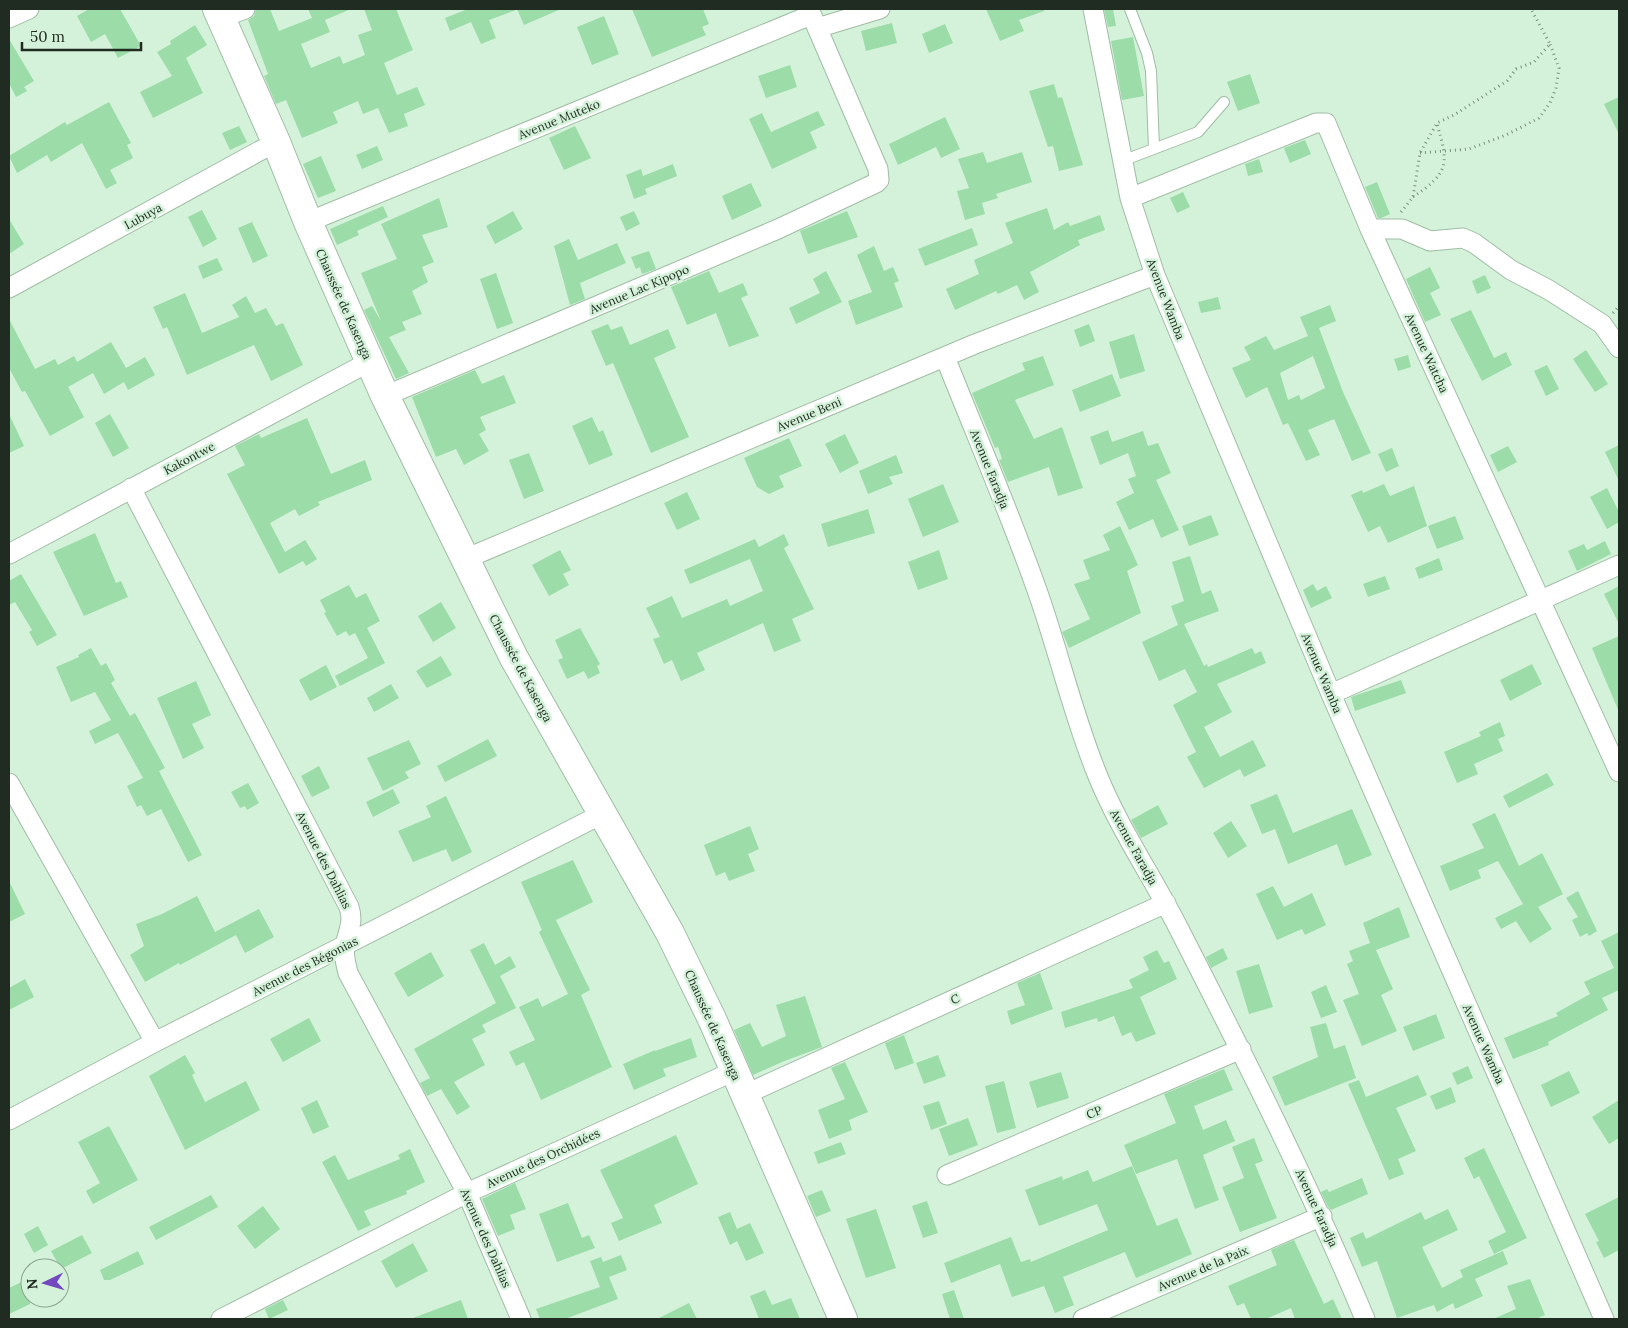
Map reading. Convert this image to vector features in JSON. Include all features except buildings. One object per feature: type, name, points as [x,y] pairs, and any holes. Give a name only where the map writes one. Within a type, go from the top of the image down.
[{"type":"main road","name":"Chaussée de Kasenga","points":[[228,12],[308,222],[369,362],[514,658],[670,933],[734,1070],[842,1319]]},
{"type":"street","points":[[9,18],[28,9]]},
{"type":"street","name":"Avenue Muteko","points":[[308,222],[812,17],[880,9]]},
{"type":"street","name":"Avenue Wamba","points":[[1093,9],[1130,198],[1154,275],[1331,694],[1604,1319]]},
{"type":"street","name":"Avenue Lac Kipopo","points":[[385,396],[778,229],[876,183],[879,180],[878,169],[812,17]]},
{"type":"street","name":"Avenue Watcha","points":[[1130,198],[1324,122],[1329,128],[1378,229],[1540,602],[1619,772]]},
{"type":"street","name":"Lubuya","points":[[9,288],[276,142]]},
{"type":"street","points":[[1378,229],[1408,230],[1430,241],[1463,238],[1474,243],[1511,270],[1549,290],[1602,324],[1619,348]]},
{"type":"street","name":"Avenue Beni","points":[[465,559],[945,357],[1154,275]]},
{"type":"street","name":"Avenue Faradja","points":[[945,357],[1020,540],[1057,646],[1097,774],[1113,810],[1166,903],[1240,1049],[1322,1216],[1365,1319]]},
{"type":"street","name":"Kakontwe","points":[[9,554],[369,362]]},
{"type":"street","name":"Avenue des Dahlias","points":[[131,488],[349,907],[352,921],[345,946],[348,973],[467,1193],[521,1319]]},
{"type":"street","points":[[1331,694],[1619,565]]},
{"type":"street","points":[[9,783],[155,1042]]},
{"type":"street","name":"Avenue des Bégonias","points":[[9,1120],[155,1042],[602,814]]},
{"type":"street","name":"C","points":[[744,1096],[1166,903]]},
{"type":"street","name":"CP","points":[[947,1175],[1240,1049]]},
{"type":"street","name":"Avenue des Orchidées","points":[[224,1319],[467,1193],[734,1070]]},
{"type":"street","name":"Avenue de la Paix","points":[[1083,1319],[1322,1216]]},
{"type":"lane","points":[[1130,9],[1147,53],[1151,71],[1154,148]]},
{"type":"lane","points":[[1122,161],[1198,132],[1224,102]]},
{"type":"path","points":[[1420,152],[1470,149],[1539,118],[1550,103],[1556,88],[1559,68],[1550,44],[1531,9]]},
{"type":"path","points":[[1413,197],[1420,152],[1437,123],[1454,115],[1506,81],[1516,69],[1534,62],[1550,44]]},
{"type":"path","points":[[1378,229],[1413,197],[1431,184],[1443,168],[1445,151],[1437,123]]}]
